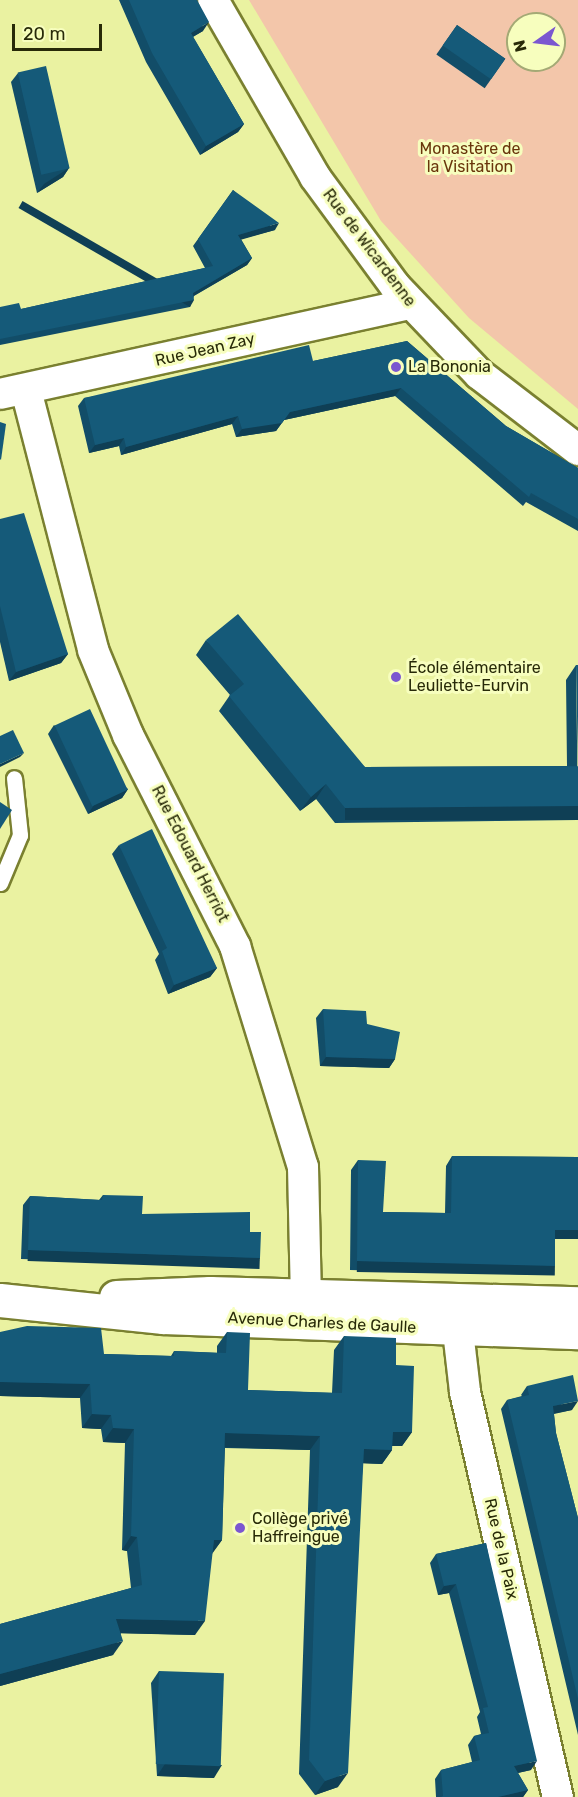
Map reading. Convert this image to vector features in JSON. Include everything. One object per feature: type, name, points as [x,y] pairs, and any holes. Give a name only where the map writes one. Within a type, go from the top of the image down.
[{"type":"main road","name":"Avenue Charles de Gaulle","points":[[0,1300],[67,1303],[133,1315],[296,1308],[455,1314],[578,1332]]},
{"type":"main road","name":"Avenue Charles de Gaulle","points":[[455,1314],[578,1302]]},
{"type":"street","name":"Rue de Wicardenne","points":[[213,0],[320,184],[410,304],[479,374],[578,450]]},
{"type":"street","name":"Rue Jean Zay","points":[[13,392],[410,304]]},
{"type":"street","name":"Rue Edouard Herriot","points":[[13,392],[93,650],[128,735],[242,965],[304,1174],[296,1308]]},
{"type":"street","name":"Rue de la Paix","points":[[455,1314],[558,1797]]},
{"type":"lane","points":[[0,883],[20,835],[14,778]]},
{"type":"green space","name":"Monastère de la Visitation","points":[[249,0],[578,0],[578,409],[469,318],[381,221]]},
{"type":"building","points":[[129,0],[197,0],[209,22],[191,33],[244,124],[206,146],[152,53]]},
{"type":"building","points":[[457,25],[505,59],[491,79],[443,45]]},
{"type":"building","points":[[46,66],[70,168],[41,175],[18,73]]},
{"type":"building","points":[[233,190],[279,223],[238,235],[252,258],[193,293],[194,300],[0,339],[0,307],[19,303],[21,309],[213,266],[198,239]]},
{"type":"building","points":[[407,341],[506,426],[578,468],[578,519],[531,493],[529,497],[401,388],[290,412],[282,423],[242,429],[238,416],[126,447],[124,438],[95,445],[84,398],[309,345],[313,361]]},
{"type":"building","points":[[0,422],[6,424],[1,460],[0,459]]},
{"type":"building","points":[[24,513],[68,654],[16,672],[0,606],[0,519]]},
{"type":"building","points":[[238,614],[365,767],[578,766],[578,806],[345,808],[326,784],[311,797],[229,696],[244,684],[206,640]]},
{"type":"building","points":[[576,665],[578,665],[578,766]]},
{"type":"building","points":[[90,709],[128,790],[92,806],[55,725]]},
{"type":"building","points":[[13,730],[24,753],[0,764],[0,736]]},
{"type":"building","points":[[0,802],[12,810],[0,829]]},
{"type":"building","points":[[152,829],[217,968],[174,985],[162,951],[167,948],[119,845]]},
{"type":"building","points":[[323,1009],[366,1011],[367,1024],[400,1032],[395,1059],[326,1057]]},
{"type":"building","points":[[452,1156],[578,1157],[578,1230],[555,1230],[555,1266],[357,1261],[358,1160],[386,1161],[383,1212],[451,1213]]},
{"type":"building","points":[[103,1195],[143,1196],[142,1214],[250,1212],[250,1232],[261,1232],[260,1258],[28,1250],[30,1196],[102,1200]]},
{"type":"building","points":[[27,1326],[101,1328],[104,1354],[174,1356],[174,1351],[226,1353],[227,1332],[250,1333],[248,1390],[342,1393],[344,1336],[396,1338],[396,1365],[414,1366],[412,1432],[393,1432],[392,1450],[364,1449],[348,1773],[325,1781],[309,1760],[320,1436],[225,1433],[222,1540],[214,1540],[205,1621],[116,1619],[123,1641],[0,1674],[0,1624],[142,1585],[137,1537],[131,1536],[134,1429],[113,1428],[111,1415],[92,1414],[90,1384],[0,1382],[0,1332]]},
{"type":"building","points":[[573,1375],[578,1401],[553,1406],[556,1433],[578,1518],[578,1699],[507,1400],[529,1395],[527,1386]]},
{"type":"building","points":[[486,1543],[537,1761],[514,1766],[528,1790],[498,1797],[441,1797],[443,1796],[441,1770],[480,1760],[474,1736],[489,1733],[483,1708],[488,1707],[456,1584],[444,1586],[436,1554]]},
{"type":"building","points":[[159,1671],[224,1673],[221,1766],[156,1764]]},
{"type":"place","name":"La Bononia","points":[[396,367]]},
{"type":"place","name":"École élémentaire Leuliette-Eurvin","points":[[396,677]]},
{"type":"place","name":"Collège privé Haffreingue","points":[[240,1528]]}]
